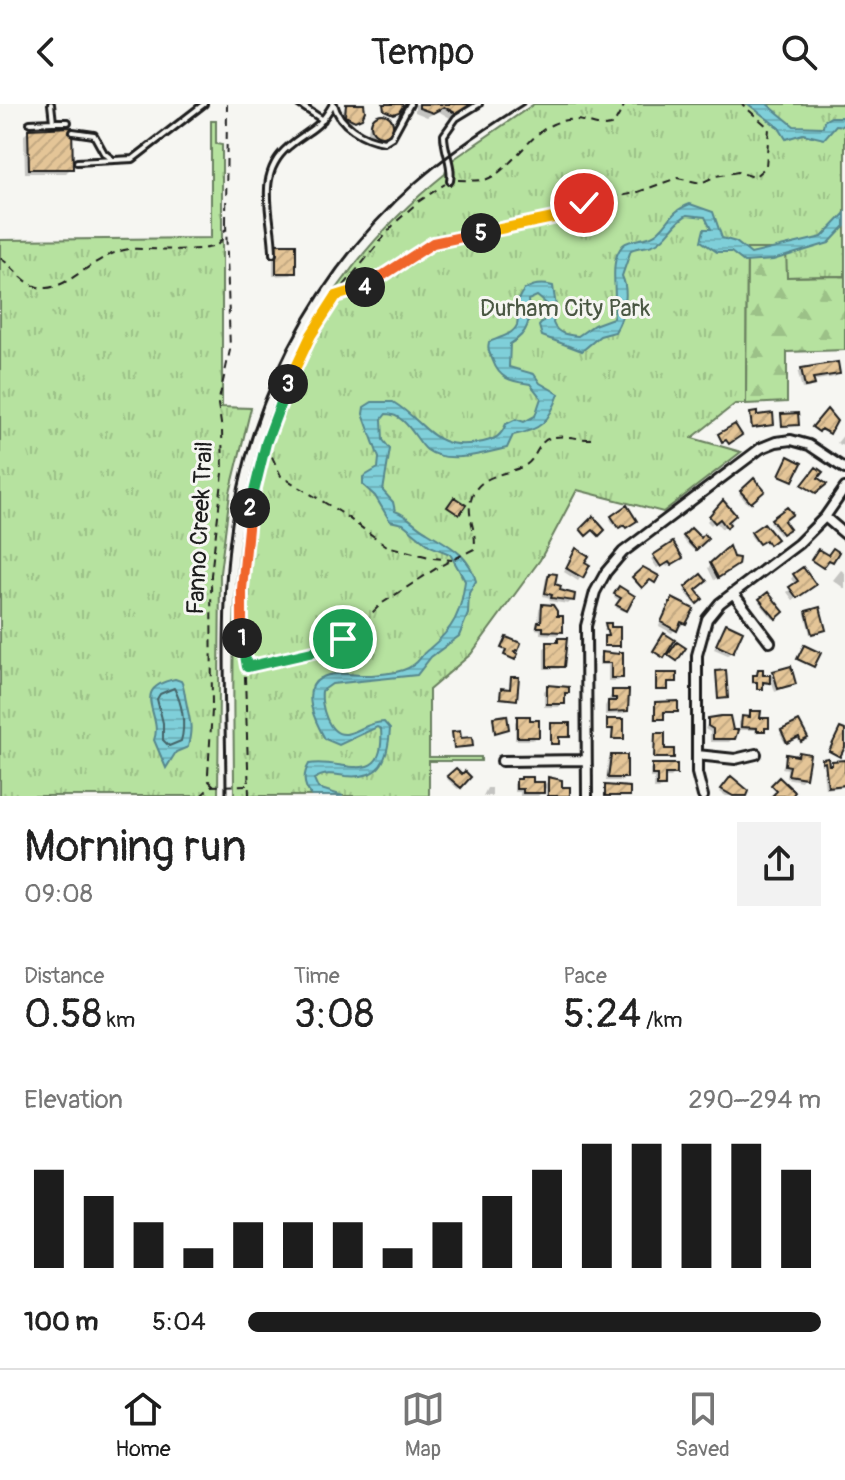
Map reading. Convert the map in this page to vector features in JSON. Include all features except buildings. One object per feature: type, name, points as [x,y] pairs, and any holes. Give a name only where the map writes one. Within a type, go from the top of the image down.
[{"type":"street","points":[[587,796],[586,626],[595,592],[614,562],[761,448],[791,440],[809,445],[845,469]]},
{"type":"street","points":[[703,796],[698,783],[697,646],[711,611],[798,544],[825,517],[845,488]]},
{"type":"street","points":[[825,517],[845,534]]},
{"type":"street","points":[[733,593],[770,642]]},
{"type":"street","points":[[697,755],[735,759],[756,754]]},
{"type":"street","points":[[502,761],[586,760]]},
{"type":"lane","points":[[51,104],[53,122]]},
{"type":"lane","points":[[77,162],[128,161],[137,157],[204,104]]},
{"type":"lane","points":[[299,104],[323,120]]},
{"type":"lane","points":[[273,254],[273,235],[267,213],[270,171],[285,150],[316,129],[334,104]]},
{"type":"lane","points":[[334,104],[338,117],[345,125],[378,142],[392,137],[410,104]]},
{"type":"lane","points":[[450,181],[451,169],[445,153],[444,135],[456,118],[479,104]]},
{"type":"lane","points":[[30,123],[68,122]]},
{"type":"lane","points":[[73,132],[94,135],[104,153],[114,161]]},
{"type":"path","name":"Fanno Creek Trail","points":[[214,786],[208,774],[212,741],[210,588],[223,473],[218,404],[230,350],[226,223],[227,104]]},
{"type":"path","name":"Fanno Creek Trail","points":[[249,796],[247,667],[242,612],[245,542],[255,481],[266,443],[311,335],[355,269],[418,202],[450,181],[489,178],[542,130],[558,122],[578,118],[602,127],[614,124],[625,104]]},
{"type":"path","points":[[336,296],[378,281],[426,247],[444,240],[553,218],[579,204],[635,193],[677,178],[701,183],[716,176],[738,172],[750,177],[757,176],[766,167],[771,132],[742,104]]},
{"type":"path","points":[[0,258],[33,286],[45,288],[60,283],[115,252],[210,248],[222,239],[226,223]]},
{"type":"path","points":[[247,667],[326,649],[350,635],[381,604],[472,551],[475,545],[470,508],[478,485],[488,478],[524,465],[537,455],[545,440],[552,437],[594,439]]},
{"type":"path","points":[[266,443],[281,476],[340,512],[387,546],[453,560]]},
{"type":"path","points":[[201,796],[214,786],[249,785]]},
{"type":"green space","name":"Durham City Park","points":[[534,104],[845,104],[845,276],[786,277],[747,249],[746,404],[735,404],[692,438],[741,452],[663,512],[577,490],[540,560],[471,654],[429,690],[429,757],[481,757],[481,761],[429,761],[429,796],[234,796],[234,632],[241,535],[250,482],[264,431],[284,381],[308,334],[336,290],[369,248],[405,209],[445,174],[448,163]]},
{"type":"green space","points":[[211,121],[216,121],[216,144],[222,145],[222,407],[251,408],[230,493],[220,573],[218,796],[0,796],[0,240],[211,238]]},
{"type":"green space","points":[[747,249],[786,249],[787,277],[845,276],[845,350],[787,352],[787,402],[746,404]]},
{"type":"water","points":[[748,104],[767,104],[794,126],[823,127],[824,121],[831,117],[844,117],[845,126],[836,125],[824,139],[803,134],[786,139],[779,128]]},
{"type":"water","points":[[690,204],[713,212],[722,238],[736,242],[751,254],[822,237],[845,213],[845,226],[829,243],[773,260],[744,262],[731,252],[717,252],[701,241],[704,229],[711,229],[705,217],[687,215],[657,243],[631,250],[622,276],[626,297],[618,326],[615,332],[600,336],[582,351],[542,336],[539,326],[548,305],[537,296],[528,300],[527,325],[522,335],[510,344],[509,367],[534,374],[540,383],[559,394],[552,412],[543,423],[513,435],[507,448],[445,457],[427,450],[400,418],[386,414],[382,419],[383,440],[390,449],[383,491],[393,502],[395,511],[463,557],[476,581],[469,593],[468,614],[459,636],[431,657],[417,675],[332,684],[322,691],[324,711],[334,730],[346,734],[384,722],[390,729],[389,740],[384,759],[375,771],[357,776],[329,774],[314,779],[318,788],[343,796],[312,796],[304,781],[309,764],[369,765],[376,760],[381,748],[381,729],[377,727],[339,745],[325,739],[311,707],[314,683],[332,674],[382,674],[412,666],[450,627],[461,602],[465,581],[450,554],[430,546],[403,524],[390,521],[375,496],[363,485],[363,477],[378,468],[379,458],[363,414],[364,407],[372,402],[393,402],[442,440],[466,444],[491,440],[500,434],[506,424],[516,419],[524,422],[535,416],[541,398],[530,384],[503,376],[489,350],[489,342],[505,336],[517,325],[521,293],[533,286],[553,286],[556,307],[553,323],[557,330],[566,334],[578,336],[594,325],[613,318],[614,270],[618,252],[631,241],[654,235],[675,213]]},
{"type":"water","points":[[175,679],[181,681],[183,686],[190,733],[188,747],[176,752],[166,768],[154,740],[156,731],[150,696],[161,683]]},
{"type":"railway","points":[[226,796],[224,640],[229,547],[237,495],[267,395],[289,347],[315,302],[378,219],[441,161],[524,104]]},
{"type":"route","points":[[343,639],[326,649],[247,667],[243,648],[245,542],[255,481],[285,392],[311,335],[336,296],[378,281],[433,243],[553,218],[584,203]]}]
